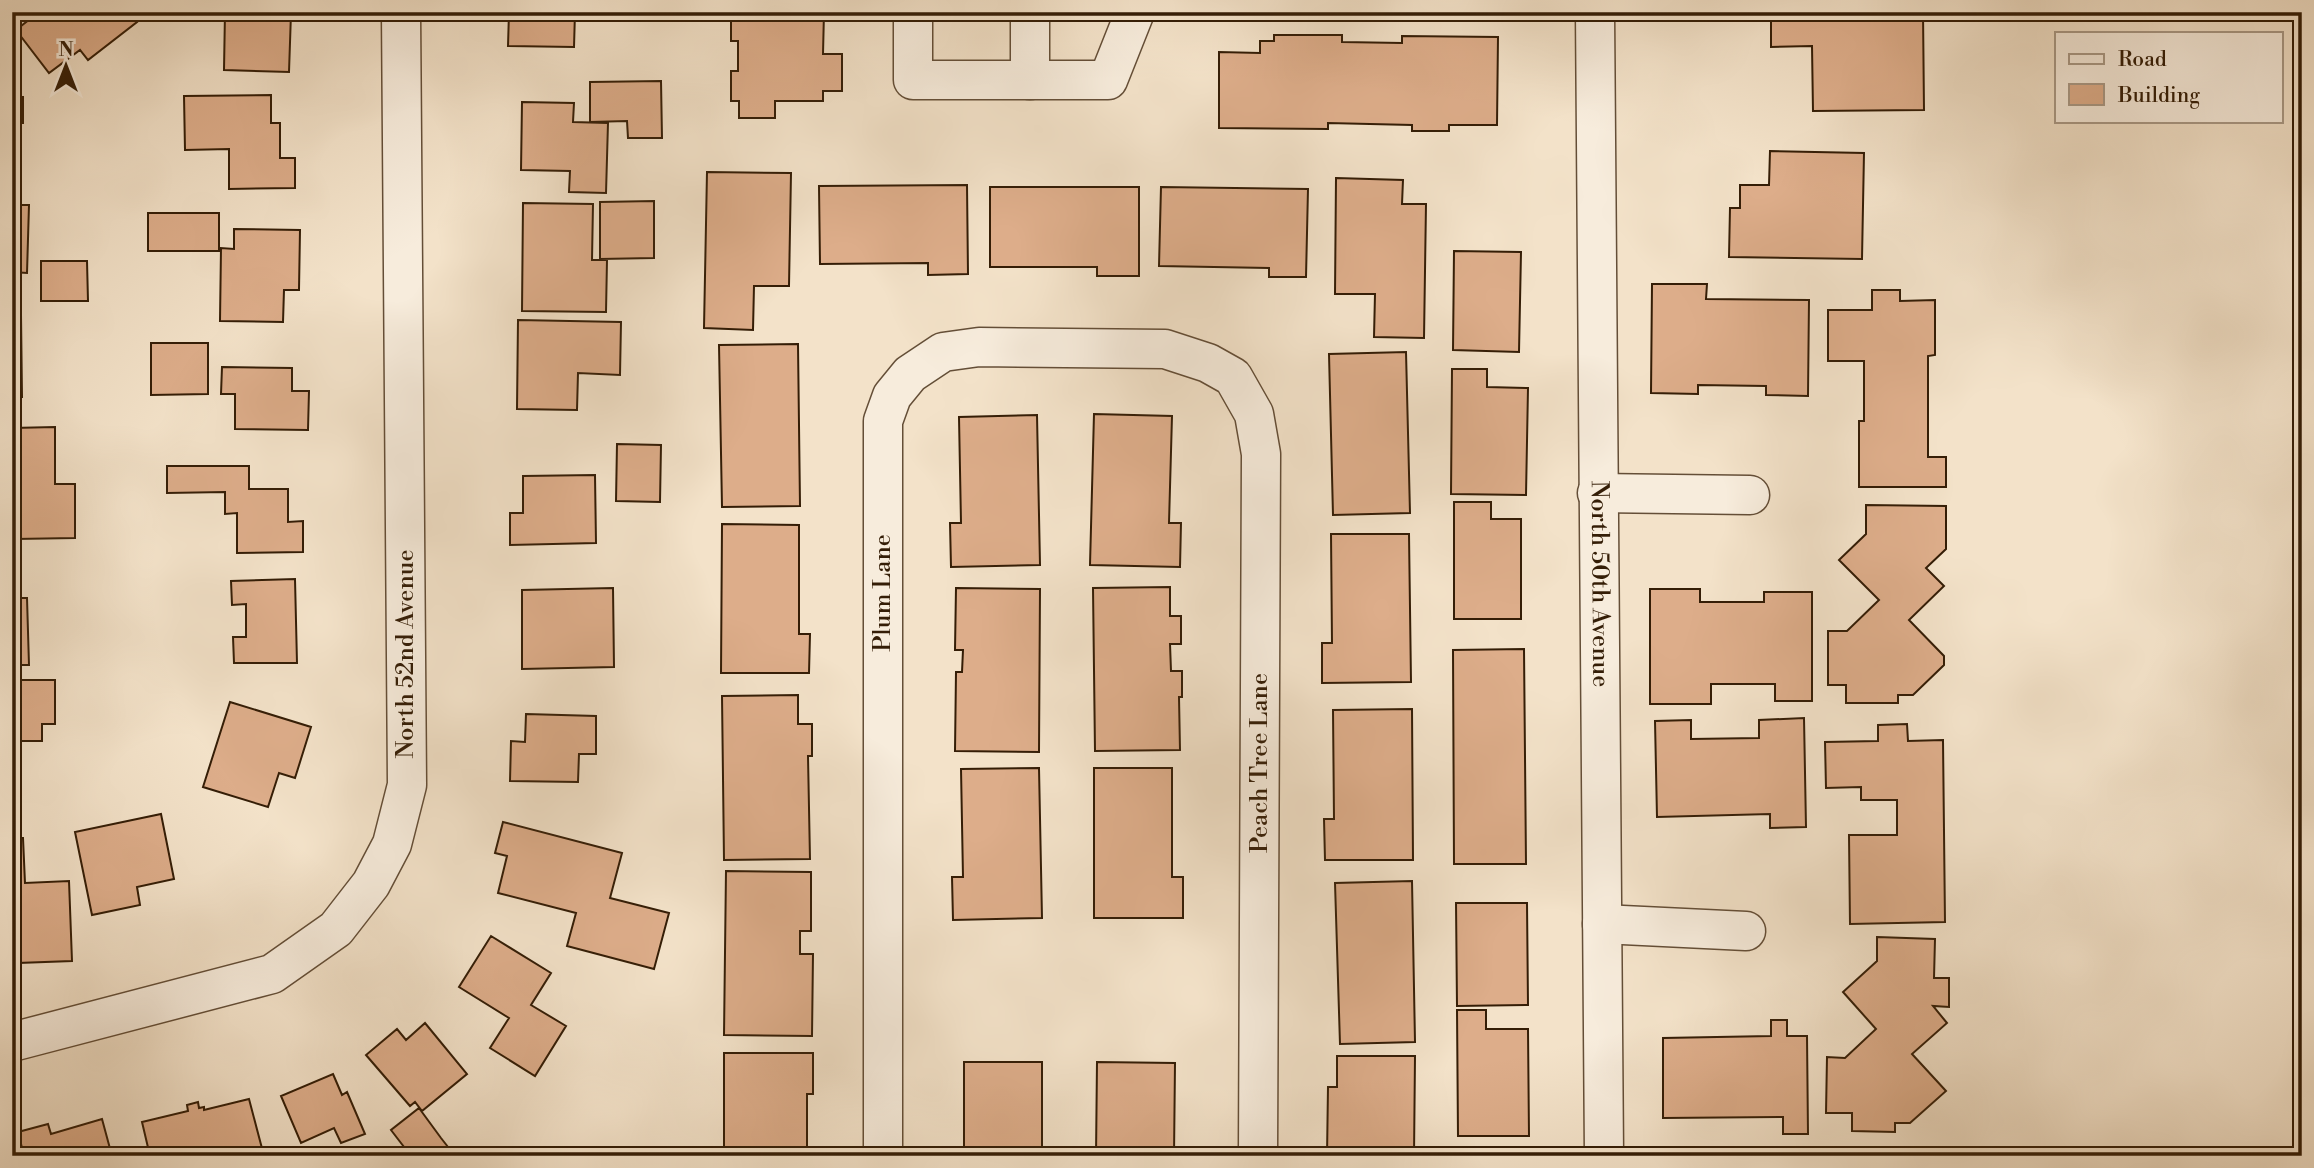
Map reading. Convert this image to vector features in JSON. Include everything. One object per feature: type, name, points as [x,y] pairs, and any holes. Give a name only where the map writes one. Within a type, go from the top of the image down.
[{"type":"street","name":"North 52nd Avenue","points":[[12,1042],[272,974],[336,929],[371,884],[392,844],[407,785],[401,12]]},
{"type":"street","points":[[913,12],[913,80],[1108,80],[1135,12]]},
{"type":"street","points":[[1030,12],[1030,80]]},
{"type":"street","name":"North 50th Avenue","points":[[1595,12],[1604,1156]]},
{"type":"street","name":"Plum Lane","points":[[883,1156],[883,421],[892,396],[910,374],[943,352],[979,347],[1165,349],[1208,363],[1233,377]]},
{"type":"street","name":"Peach Tree Lane","points":[[1233,377],[1254,414],[1261,454],[1258,1156]]},
{"type":"street","points":[[1597,494],[1750,495]]},
{"type":"street","points":[[1602,924],[1746,930]]},
{"type":"building","points":[[39,12],[129,12],[137,22],[88,60],[80,50],[49,73],[16,30]]},
{"type":"building","points":[[225,12],[291,13],[289,72],[224,70]]},
{"type":"building","points":[[509,12],[575,12],[574,47],[508,46]]},
{"type":"building","points":[[731,12],[824,12],[823,54],[842,54],[842,91],[823,91],[823,101],[775,101],[775,118],[739,118],[739,101],[731,101],[731,71],[738,71],[738,41],[731,41]]},
{"type":"building","points":[[1771,12],[1923,12],[1924,110],[1813,111],[1812,46],[1771,47]]},
{"type":"building","points":[[1274,35],[1342,35],[1342,42],[1402,43],[1402,36],[1498,37],[1497,125],[1449,125],[1449,131],[1412,131],[1412,125],[1328,123],[1328,129],[1219,128],[1219,52],[1260,53],[1260,41],[1274,41]]},
{"type":"building","points":[[661,81],[662,138],[628,138],[627,121],[590,122],[590,82]]},
{"type":"building","points":[[271,95],[271,123],[280,123],[280,158],[295,158],[295,188],[229,189],[229,149],[185,150],[184,96]]},
{"type":"building","points":[[12,97],[23,97],[23,123],[12,123]]},
{"type":"building","points":[[522,102],[574,103],[573,122],[608,123],[606,193],[569,192],[570,171],[521,170]]},
{"type":"building","points":[[1770,151],[1864,153],[1862,259],[1729,257],[1730,208],[1740,208],[1740,185],[1769,185]]},
{"type":"building","points":[[707,172],[791,173],[789,286],[754,286],[753,330],[704,328]]},
{"type":"building","points":[[1336,178],[1403,180],[1402,204],[1426,204],[1424,338],[1374,337],[1375,294],[1335,294]]},
{"type":"building","points":[[967,185],[968,274],[928,275],[928,263],[820,264],[819,186]]},
{"type":"building","points":[[990,187],[1139,187],[1139,276],[1097,276],[1097,267],[990,267]]},
{"type":"building","points":[[1161,187],[1308,189],[1306,277],[1269,277],[1269,268],[1159,266]]},
{"type":"building","points":[[654,201],[654,258],[600,259],[600,202]]},
{"type":"building","points":[[523,203],[593,204],[592,260],[607,260],[606,312],[522,311]]},
{"type":"building","points":[[12,205],[29,205],[27,273],[12,272]]},
{"type":"building","points":[[148,213],[219,213],[219,251],[148,251]]},
{"type":"building","points":[[234,229],[300,230],[299,290],[284,290],[283,322],[220,321],[221,248],[234,249]]},
{"type":"building","points":[[1454,251],[1521,252],[1519,352],[1453,350]]},
{"type":"building","points":[[41,261],[87,261],[88,301],[41,301]]},
{"type":"building","points":[[1652,284],[1707,284],[1706,299],[1809,300],[1808,396],[1766,395],[1766,386],[1698,385],[1698,394],[1651,393]]},
{"type":"building","points":[[1872,290],[1900,290],[1900,301],[1935,300],[1935,355],[1928,356],[1928,457],[1946,457],[1946,487],[1859,487],[1859,421],[1864,421],[1864,361],[1828,361],[1828,310],[1872,310]]},
{"type":"building","points":[[12,315],[21,315],[22,397],[12,397]]},
{"type":"building","points":[[518,320],[621,322],[620,375],[578,373],[577,410],[517,409]]},
{"type":"building","points":[[151,343],[208,343],[208,394],[151,395]]},
{"type":"building","points":[[798,344],[800,506],[722,507],[719,345]]},
{"type":"building","points":[[1406,352],[1410,513],[1333,515],[1329,354]]},
{"type":"building","points":[[222,367],[292,368],[292,391],[309,391],[308,430],[235,429],[235,394],[221,394]]},
{"type":"building","points":[[1452,369],[1487,369],[1487,387],[1528,388],[1526,495],[1451,494]]},
{"type":"building","points":[[1094,414],[1172,416],[1169,523],[1181,523],[1180,567],[1090,565]]},
{"type":"building","points":[[1037,415],[1040,565],[951,567],[950,523],[961,523],[959,417]]},
{"type":"building","points":[[55,427],[55,484],[75,484],[75,538],[15,539],[12,530],[12,428]]},
{"type":"building","points":[[617,444],[661,445],[660,502],[616,501]]},
{"type":"building","points":[[167,466],[249,466],[249,489],[288,489],[288,522],[303,521],[303,552],[237,553],[237,513],[225,514],[225,492],[167,493]]},
{"type":"building","points":[[595,475],[596,543],[510,545],[510,513],[523,513],[523,476]]},
{"type":"building","points":[[1454,502],[1491,502],[1491,519],[1521,519],[1521,619],[1454,619]]},
{"type":"building","points":[[1866,505],[1946,506],[1946,549],[1926,568],[1944,586],[1909,620],[1944,656],[1944,665],[1913,695],[1898,695],[1898,703],[1846,703],[1846,685],[1828,685],[1828,631],[1847,631],[1879,600],[1839,560],[1866,534]]},
{"type":"building","points":[[722,524],[799,525],[799,634],[810,634],[809,673],[721,673]]},
{"type":"building","points":[[1331,534],[1409,534],[1411,682],[1322,683],[1322,643],[1332,643]]},
{"type":"building","points":[[12,566],[14,598],[27,598],[29,665],[12,665]]},
{"type":"building","points":[[295,579],[297,663],[234,663],[233,637],[246,637],[246,604],[232,605],[231,581]]},
{"type":"building","points":[[1170,587],[1170,616],[1181,616],[1181,644],[1170,644],[1171,671],[1182,671],[1182,697],[1179,697],[1180,750],[1095,751],[1093,588]]},
{"type":"building","points":[[613,588],[614,667],[522,669],[522,590]]},
{"type":"building","points":[[956,588],[1040,589],[1039,752],[955,751],[956,672],[962,672],[963,650],[955,650]]},
{"type":"building","points":[[1650,589],[1700,589],[1700,602],[1764,602],[1764,592],[1812,592],[1812,701],[1775,701],[1775,684],[1711,684],[1711,704],[1650,704]]},
{"type":"building","points":[[1524,649],[1526,864],[1454,864],[1453,650]]},
{"type":"building","points":[[12,680],[55,680],[55,724],[42,724],[42,741],[12,741]]},
{"type":"building","points":[[798,695],[798,724],[812,724],[812,756],[808,756],[810,859],[724,860],[722,696]]},
{"type":"building","points":[[230,702],[311,727],[295,778],[279,773],[268,807],[203,787]]},
{"type":"building","points":[[1412,709],[1413,860],[1325,860],[1324,819],[1334,819],[1333,710]]},
{"type":"building","points":[[526,714],[596,716],[596,754],[579,754],[578,782],[510,781],[511,741],[525,742]]},
{"type":"building","points":[[1804,718],[1806,827],[1770,828],[1770,814],[1657,817],[1655,721],[1691,720],[1691,739],[1759,738],[1759,720]]},
{"type":"building","points":[[1907,724],[1908,741],[1943,740],[1945,922],[1850,924],[1849,835],[1897,835],[1897,800],[1861,800],[1861,787],[1826,788],[1825,742],[1878,741],[1878,725]]},
{"type":"building","points":[[1039,768],[1042,918],[953,920],[952,877],[963,877],[961,769]]},
{"type":"building","points":[[1094,768],[1172,768],[1172,877],[1183,877],[1183,918],[1094,918]]},
{"type":"building","points":[[161,814],[174,879],[137,887],[140,905],[92,915],[75,832]]},
{"type":"building","points":[[503,822],[622,853],[610,898],[669,913],[654,969],[567,946],[576,913],[498,893],[507,856],[495,853]]},
{"type":"building","points":[[12,838],[23,838],[25,883],[69,881],[72,961],[18,963],[18,967],[12,968]]},
{"type":"building","points":[[726,871],[811,872],[811,931],[800,931],[800,954],[813,954],[812,1036],[724,1035]]},
{"type":"building","points":[[1412,881],[1415,1042],[1340,1044],[1335,883]]},
{"type":"building","points":[[1456,903],[1527,903],[1528,1005],[1457,1006]]},
{"type":"building","points":[[491,936],[551,973],[531,1005],[566,1026],[535,1076],[490,1048],[509,1018],[459,987]]},
{"type":"building","points":[[1877,937],[1935,939],[1934,978],[1949,978],[1949,1007],[1933,1006],[1947,1023],[1912,1054],[1946,1091],[1910,1123],[1895,1123],[1895,1132],[1852,1131],[1852,1113],[1826,1113],[1827,1057],[1845,1058],[1876,1029],[1843,992],[1877,961]]},
{"type":"building","points":[[1457,1010],[1486,1010],[1486,1029],[1528,1029],[1529,1136],[1458,1136]]},
{"type":"building","points":[[1771,1020],[1787,1020],[1787,1036],[1807,1036],[1808,1134],[1783,1134],[1783,1117],[1663,1118],[1663,1038],[1771,1036]]},
{"type":"building","points":[[425,1023],[467,1074],[422,1111],[415,1102],[410,1106],[366,1055],[397,1029],[406,1040]]},
{"type":"building","points":[[724,1053],[813,1053],[813,1094],[807,1094],[807,1156],[724,1156]]},
{"type":"building","points":[[1337,1056],[1415,1056],[1414,1156],[1327,1156],[1328,1087],[1337,1087]]},
{"type":"building","points":[[964,1062],[1042,1062],[1042,1156],[964,1156]]},
{"type":"building","points":[[1097,1062],[1175,1063],[1174,1156],[1096,1156]]},
{"type":"building","points":[[333,1074],[342,1095],[347,1092],[365,1134],[341,1143],[334,1128],[301,1143],[281,1096]]},
{"type":"building","points":[[249,1099],[264,1156],[230,1156],[230,1153],[221,1156],[150,1156],[142,1122],[188,1111],[187,1105],[198,1102],[199,1108],[204,1107],[204,1110]]},
{"type":"building","points":[[419,1108],[455,1156],[411,1156],[391,1130]]},
{"type":"building","points":[[102,1119],[112,1156],[24,1156],[18,1132],[48,1124],[51,1134]]}]
